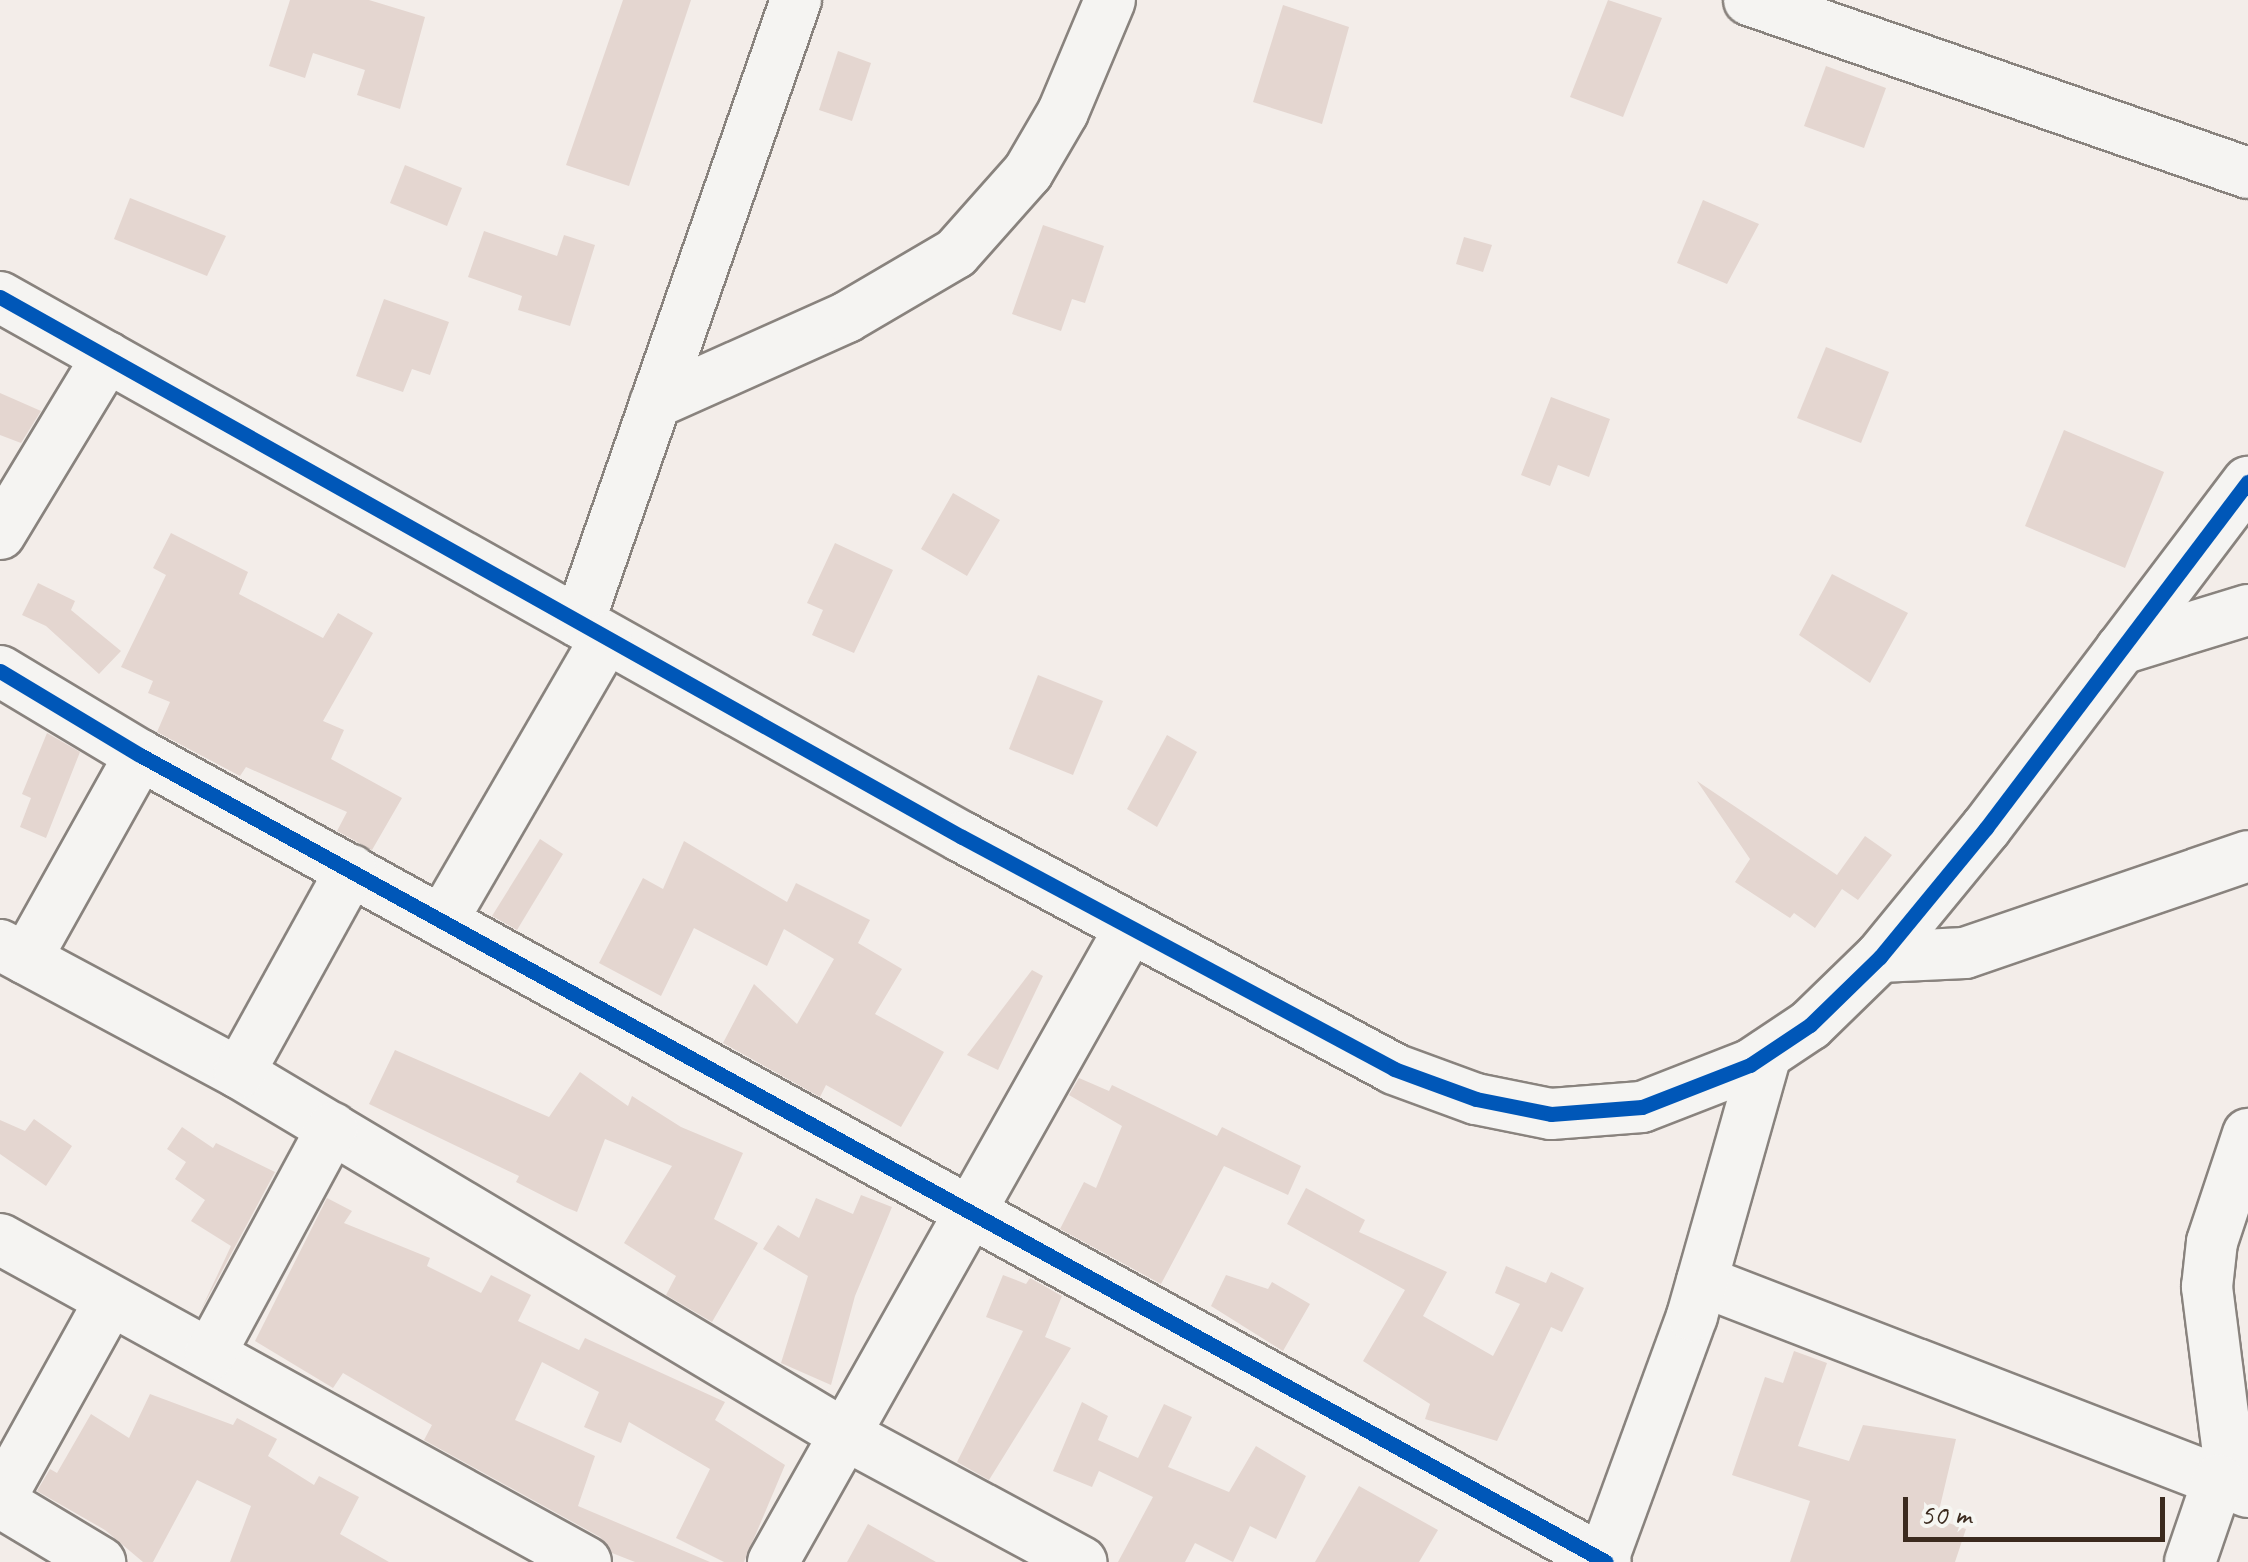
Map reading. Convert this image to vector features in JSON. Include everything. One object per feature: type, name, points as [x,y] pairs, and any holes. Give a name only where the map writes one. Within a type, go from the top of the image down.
[{"type":"street","points":[[442,920],[593,630],[655,403],[796,0]]},
{"type":"street","points":[[655,403],[848,317],[956,253],[1028,172],[1064,112],[1110,0]]},
{"type":"street","points":[[1749,0],[2248,173]]},
{"type":"street","points":[[0,297],[1130,930],[1394,1069],[1514,1107],[1551,1114],[1642,1107],[1766,1054],[1810,1025],[1880,956],[2248,482]]},
{"type":"street","points":[[0,534],[107,357]]},
{"type":"street","points":[[2121,649],[2248,610]]},
{"type":"street","points":[[0,671],[140,755],[1604,1562],[1702,1281],[1766,1054]]},
{"type":"street","points":[[140,755],[13,952],[238,1073],[842,1433],[1082,1562]]},
{"type":"street","points":[[1880,956],[1965,953],[2248,856]]},
{"type":"street","points":[[238,1073],[352,870]]},
{"type":"street","points":[[773,1562],[967,1210],[1130,930]]},
{"type":"street","points":[[210,1354],[332,1128]]},
{"type":"street","points":[[2190,1562],[2232,1486],[2207,1287],[2212,1242],[2248,1134]]},
{"type":"street","points":[[0,1239],[586,1562]]},
{"type":"street","points":[[1702,1281],[2232,1486]]},
{"type":"street","points":[[91,1560],[0,1501],[109,1302]]},
{"type":"building","points":[[290,0],[369,0],[425,17],[400,109],[357,95],[365,70],[313,53],[305,78],[269,66]]},
{"type":"building","points":[[623,0],[691,0],[629,186],[566,165]]},
{"type":"building","points":[[1608,0],[1662,18],[1623,117],[1570,97]]},
{"type":"building","points":[[1283,5],[1349,27],[1322,124],[1253,102]]},
{"type":"building","points":[[838,51],[871,63],[852,121],[819,110]]},
{"type":"building","points":[[1826,66],[1886,88],[1864,148],[1804,126]]},
{"type":"building","points":[[405,165],[462,188],[447,226],[390,203]]},
{"type":"building","points":[[130,198],[226,236],[207,276],[114,239]]},
{"type":"building","points":[[1703,200],[1759,224],[1727,284],[1677,263]]},
{"type":"building","points":[[1043,225],[1104,246],[1085,303],[1072,299],[1061,331],[1012,314]]},
{"type":"building","points":[[484,231],[557,256],[564,235],[595,245],[570,326],[518,310],[522,296],[468,277]]},
{"type":"building","points":[[1464,237],[1492,245],[1483,272],[1456,264]]},
{"type":"building","points":[[384,299],[449,322],[430,375],[412,369],[403,392],[356,376]]},
{"type":"building","points":[[1826,347],[1889,372],[1861,443],[1797,418]]},
{"type":"building","points":[[0,393],[41,411],[21,443],[0,435]]},
{"type":"building","points":[[1551,397],[1610,419],[1589,477],[1558,465],[1550,486],[1521,475]]},
{"type":"building","points":[[2064,430],[2164,472],[2125,568],[2025,526]]},
{"type":"building","points":[[953,493],[1000,520],[967,576],[921,549]]},
{"type":"building","points":[[171,533],[248,572],[239,594],[323,638],[338,613],[373,633],[323,721],[344,730],[331,759],[402,798],[372,850],[337,831],[347,812],[246,767],[240,776],[157,732],[170,702],[148,693],[153,681],[121,667],[166,575],[153,568]]},
{"type":"building","points":[[835,543],[893,570],[854,653],[812,635],[823,610],[807,603]]},
{"type":"building","points":[[1832,574],[1908,613],[1870,683],[1799,635]]},
{"type":"building","points":[[38,583],[75,601],[71,610],[121,651],[99,674],[46,626],[22,615]]},
{"type":"building","points":[[1038,675],[1103,701],[1073,775],[1009,749]]},
{"type":"building","points":[[47,733],[80,752],[46,838],[20,827],[31,798],[22,794]]},
{"type":"building","points":[[1167,735],[1197,752],[1157,827],[1127,809]]},
{"type":"building","points":[[1697,781],[1837,875],[1865,836],[1892,855],[1858,900],[1842,889],[1815,928],[1794,913],[1790,918],[1735,882],[1750,859]]},
{"type":"building","points":[[540,839],[563,854],[517,930],[492,916]]},
{"type":"building","points":[[684,841],[787,902],[796,883],[870,920],[858,943],[902,969],[875,1014],[944,1052],[901,1127],[826,1085],[820,1097],[723,1043],[754,984],[797,1024],[834,959],[784,929],[767,966],[694,928],[661,996],[599,963],[643,878],[663,889]]},
{"type":"building","points":[[1032,970],[1043,976],[998,1070],[967,1055]]},
{"type":"building","points":[[395,1050],[549,1117],[580,1072],[628,1106],[632,1096],[681,1127],[743,1153],[714,1219],[758,1243],[712,1322],[666,1295],[676,1276],[624,1243],[672,1166],[605,1139],[577,1212],[565,1207],[516,1182],[519,1176],[369,1104]]},
{"type":"building","points":[[1079,1078],[1109,1091],[1112,1085],[1217,1136],[1222,1127],[1301,1166],[1288,1195],[1224,1166],[1161,1284],[1060,1229],[1084,1182],[1096,1188],[1122,1126],[1069,1095]]},
{"type":"building","points":[[34,1119],[72,1146],[46,1186],[0,1154],[0,1120],[25,1131]]},
{"type":"building","points":[[182,1127],[213,1148],[216,1143],[275,1172],[200,1312],[231,1246],[191,1221],[205,1200],[175,1179],[186,1162],[167,1149]]},
{"type":"building","points":[[1306,1188],[1365,1220],[1359,1232],[1447,1272],[1423,1316],[1493,1356],[1520,1304],[1495,1293],[1506,1266],[1546,1283],[1551,1272],[1584,1288],[1562,1332],[1551,1327],[1497,1441],[1425,1419],[1430,1404],[1363,1361],[1405,1290],[1287,1224]]},
{"type":"building","points":[[861,1195],[892,1207],[855,1296],[831,1385],[781,1363],[808,1276],[763,1249],[778,1225],[799,1238],[816,1198],[853,1214]]},
{"type":"building","points":[[327,1198],[352,1211],[344,1223],[430,1258],[427,1266],[481,1293],[491,1275],[531,1295],[518,1321],[579,1350],[585,1338],[725,1402],[715,1420],[785,1465],[744,1562],[724,1562],[676,1538],[710,1469],[629,1422],[621,1443],[584,1427],[599,1392],[542,1362],[515,1420],[595,1456],[578,1506],[710,1562],[635,1562],[612,1553],[600,1537],[424,1440],[432,1425],[343,1373],[333,1388],[255,1341]]},
{"type":"building","points":[[1003,1275],[1026,1284],[1030,1278],[1062,1296],[1045,1337],[1071,1348],[989,1480],[957,1462],[1023,1331],[986,1317]]},
{"type":"building","points":[[1226,1275],[1268,1289],[1272,1282],[1310,1304],[1283,1351],[1211,1306]]},
{"type":"building","points":[[1794,1351],[1827,1363],[1798,1446],[1849,1461],[1863,1425],[1956,1439],[1937,1519],[1966,1529],[1955,1562],[1790,1562],[1810,1501],[1732,1475],[1765,1377],[1783,1383]]},
{"type":"building","points":[[150,1394],[233,1425],[237,1418],[277,1439],[268,1456],[314,1485],[319,1476],[359,1497],[340,1534],[389,1562],[230,1562],[251,1506],[197,1480],[153,1562],[143,1562],[105,1530],[37,1491],[50,1469],[57,1473],[91,1414],[129,1438]]},
{"type":"building","points":[[1082,1402],[1108,1416],[1098,1440],[1138,1458],[1164,1404],[1192,1417],[1168,1467],[1229,1492],[1256,1446],[1306,1476],[1276,1539],[1250,1526],[1233,1562],[1195,1543],[1185,1562],[1118,1562],[1153,1497],[1099,1471],[1092,1487],[1053,1471]]},
{"type":"building","points":[[1359,1486],[1438,1530],[1419,1562],[1315,1562]]},
{"type":"building","points":[[868,1524],[936,1562],[847,1562]]},
{"type":"cycle path","points":[[0,297],[962,837],[1394,1069],[1476,1099],[1551,1114],[1642,1107],[1750,1065],[1810,1025],[1880,957],[1986,828],[2248,482]]},
{"type":"cycle path","points":[[0,671],[140,755],[1606,1562]]}]
